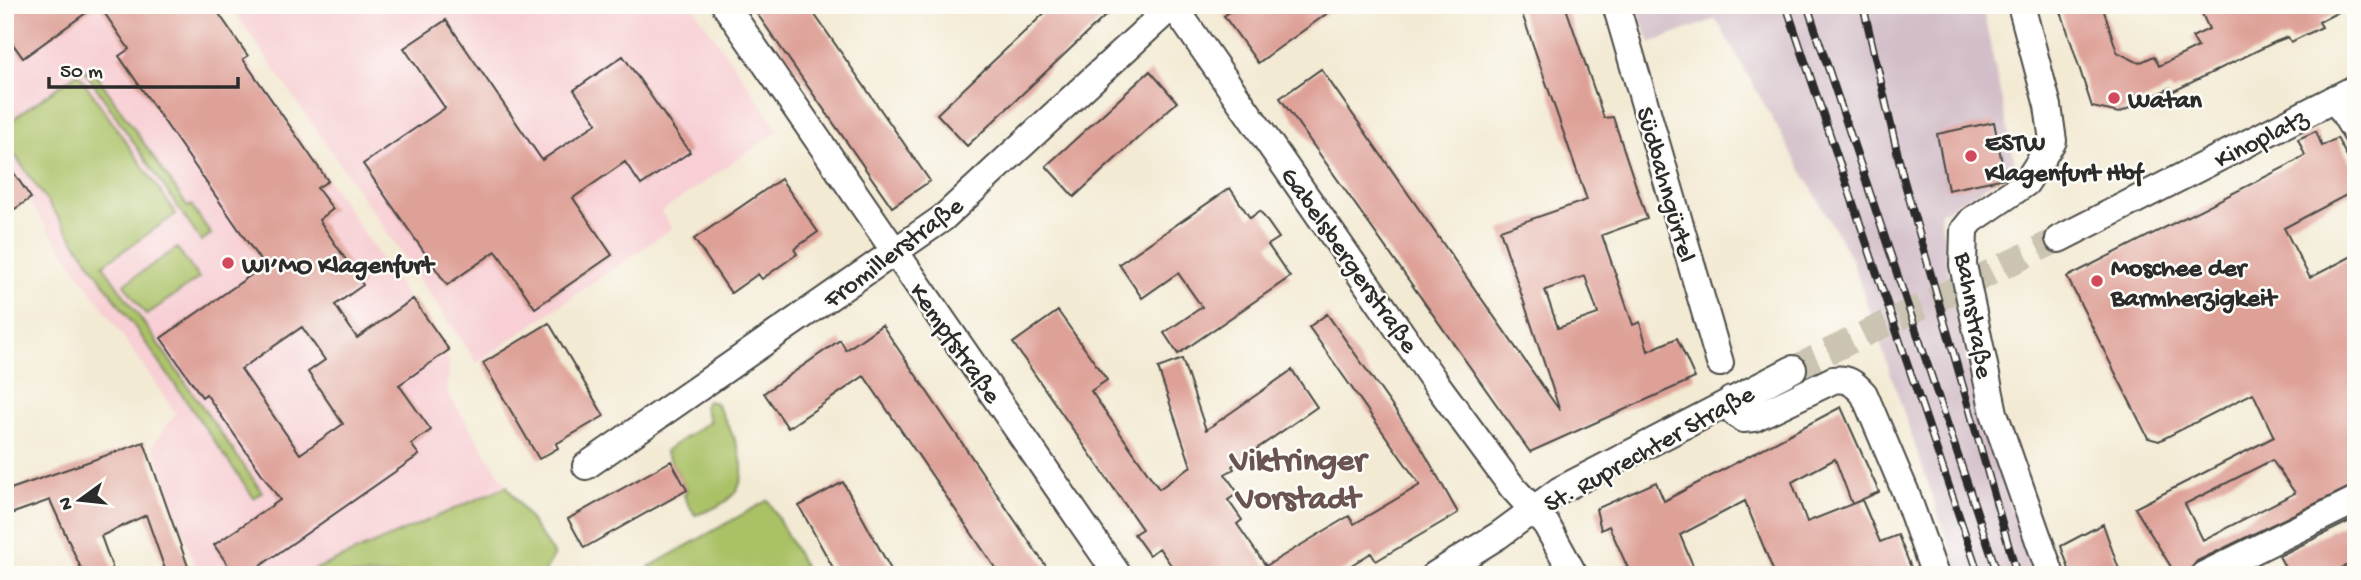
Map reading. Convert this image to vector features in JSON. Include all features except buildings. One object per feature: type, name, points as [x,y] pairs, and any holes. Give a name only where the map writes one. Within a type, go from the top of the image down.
[{"type":"street","name":"Kempfstraße","points":[[725,5],[1118,575]]},
{"type":"street","name":"Fromillerstraße","points":[[586,466],[943,218],[1173,5]]},
{"type":"street","name":"Gabelsbergerstraße","points":[[1173,5],[1442,392],[1513,488],[1558,542],[1574,575]]},
{"type":"street","name":"Südbahngürtel","points":[[1616,5],[1720,363]]},
{"type":"street","name":"Bahnstraße","points":[[2021,5],[2048,106],[2053,141],[2026,183],[2011,197],[1972,220],[1964,230],[1963,265],[1994,412],[2050,575]]},
{"type":"street","points":[[2345,93],[2356,133]]},
{"type":"street","name":"Kinoplatz","points":[[2059,239],[2345,93]]},
{"type":"street","name":"St. Ruprechter Straße","points":[[1435,575],[1560,490],[1793,369]]},
{"type":"street","points":[[1731,400],[1735,413],[1744,419],[1754,418],[1833,380],[1853,382],[1869,407],[1905,491],[1935,575]]},
{"type":"street","points":[[2204,575],[2356,500]]},
{"type":"shaded area","name":"WI’MO Klagenfurt","points":[[5,5],[210,5],[449,360],[448,393],[507,486],[302,575],[198,575],[153,445],[176,413],[5,167]]},
{"type":"shaded area","points":[[230,5],[692,5],[779,130],[661,212],[672,228],[477,363]]},
{"type":"shaded area","points":[[1635,5],[1982,5],[2016,169],[1940,213],[1953,301],[1981,421],[2033,575],[1959,575],[1852,260],[1716,19],[1650,43]]},
{"type":"green space","points":[[91,67],[188,207],[191,205],[211,234],[201,241],[85,71]]},
{"type":"green space","points":[[78,73],[176,214],[103,265],[262,492],[254,498],[5,141],[6,124]]},
{"type":"green space","points":[[177,248],[199,278],[146,315],[124,284]]},
{"type":"green space","points":[[707,401],[716,403],[726,421],[740,455],[742,470],[740,484],[732,496],[695,515],[684,496],[687,490],[665,451],[710,421],[704,407]]},
{"type":"green space","points":[[507,486],[554,555],[543,575],[302,575]]},
{"type":"green space","points":[[768,500],[809,575],[653,575],[649,567]]},
{"type":"tunnel","points":[[1793,369],[2059,239]]},
{"type":"railway","points":[[1786,5],[1979,575]]},
{"type":"railway","points":[[1807,5],[1998,575]]},
{"type":"railway","points":[[1863,5],[1903,177],[2017,575]]},
{"type":"place","name":"Watan","points":[[2114,98]]},
{"type":"place","name":"ESTW Klagenfurt Hbf","points":[[1971,156]]},
{"type":"place","name":"WI’MO Klagenfurt","points":[[228,263]]},
{"type":"place","name":"Moschee der Barmherzigkeit","points":[[2097,281]]},
{"type":"district","name":"Viktringer Vorstadt","points":[[1298,476]]}]
